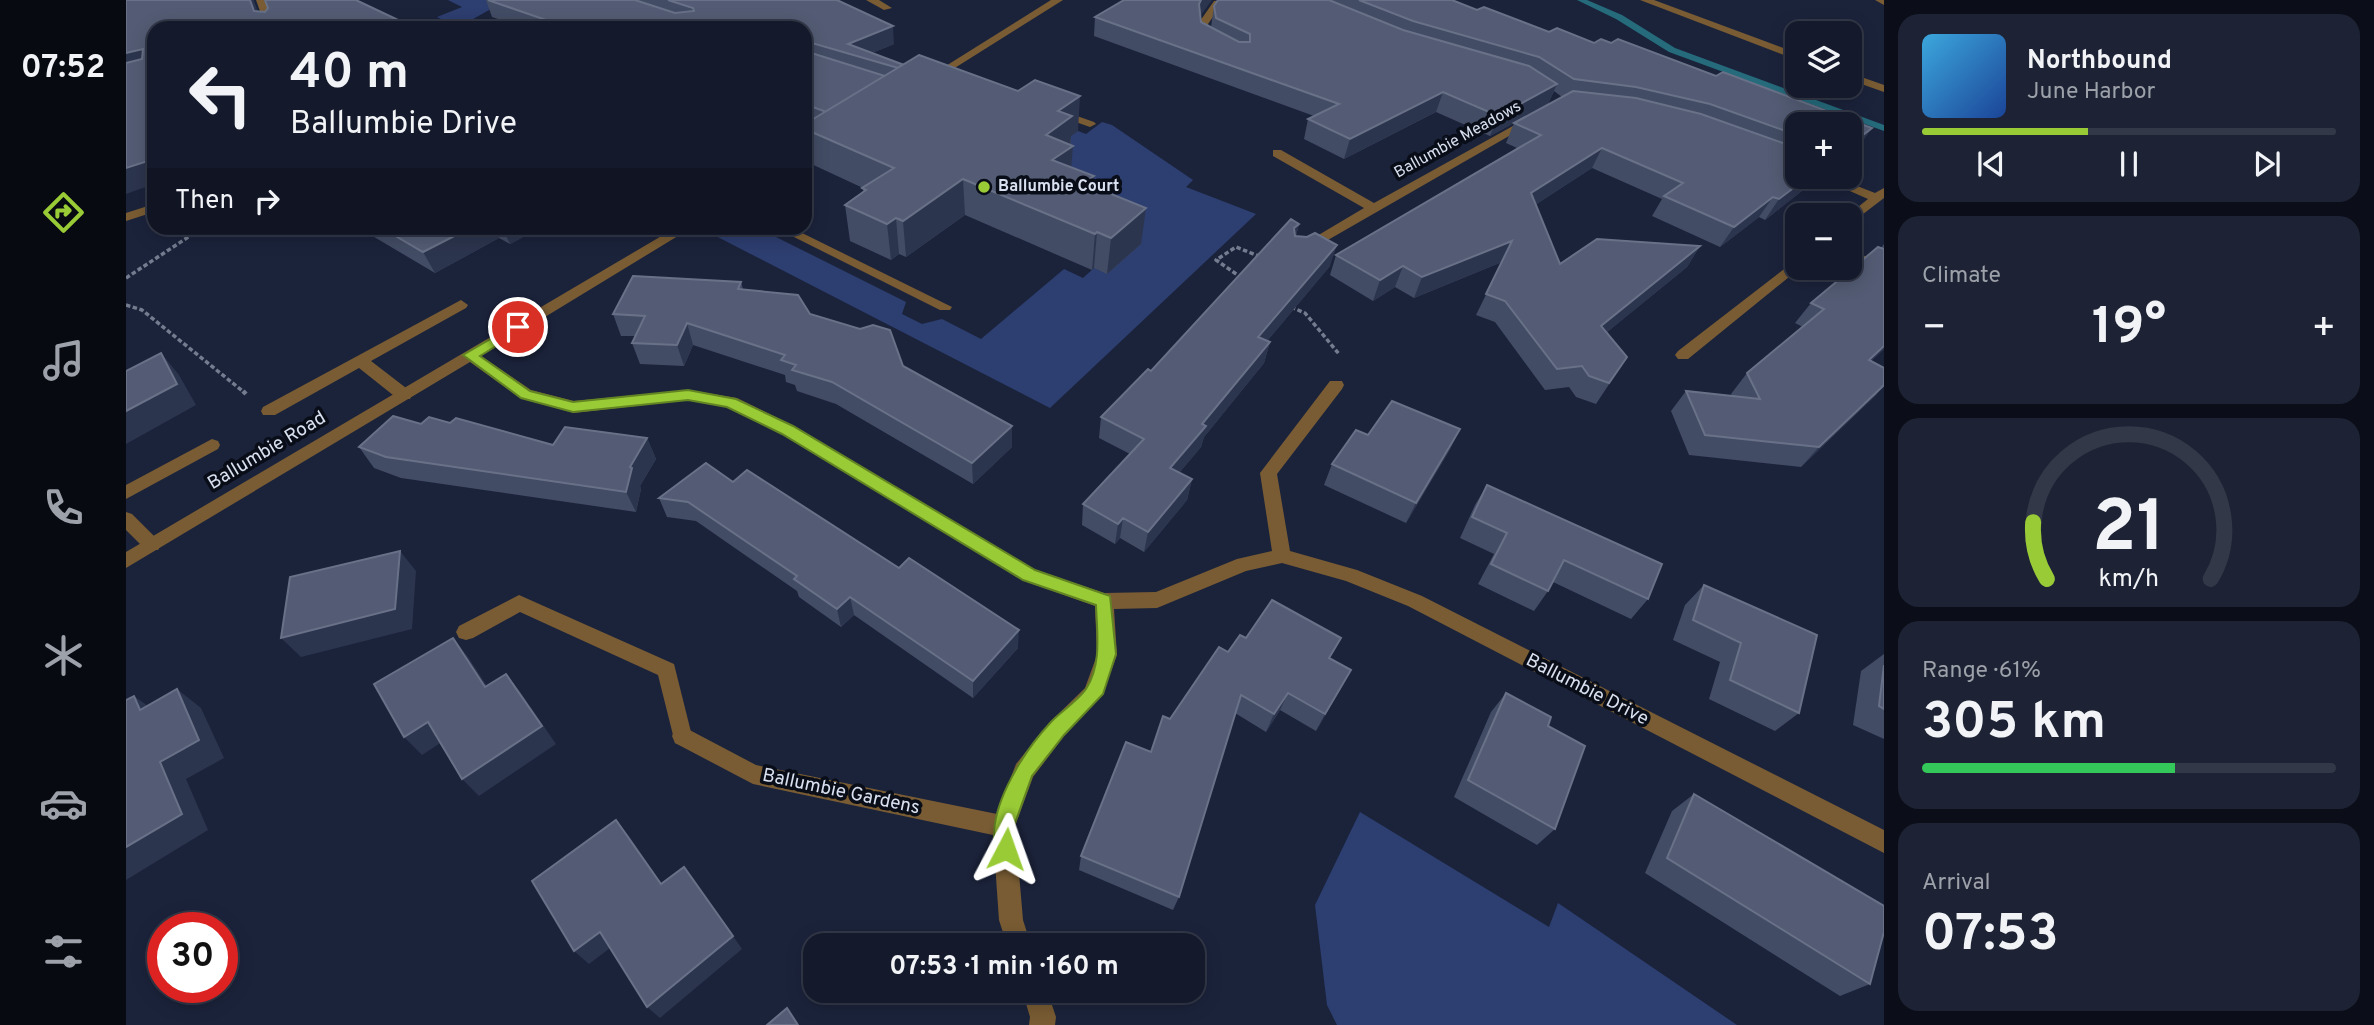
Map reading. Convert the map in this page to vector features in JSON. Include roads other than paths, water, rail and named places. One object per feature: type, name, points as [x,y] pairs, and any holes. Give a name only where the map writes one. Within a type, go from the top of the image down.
[{"type":"street","points":[[261,0],[268,21]]},
{"type":"street","points":[[871,0],[887,8]]},
{"type":"street","points":[[917,87],[946,75],[1058,0]]},
{"type":"street","points":[[1218,46],[1206,40],[1203,23],[1223,0]]},
{"type":"street","points":[[1645,0],[1785,52]]},
{"type":"street","points":[[1862,81],[1884,89]]},
{"type":"street","points":[[1047,108],[1090,124]]},
{"type":"street","name":"Ballumbie Meadows","points":[[1296,252],[1542,113]]},
{"type":"street","points":[[1277,153],[1373,208]]},
{"type":"street","points":[[1861,189],[1880,195]]},
{"type":"street","points":[[1862,210],[1880,195]]},
{"type":"street","points":[[126,218],[147,210]]},
{"type":"street","name":"Ballumbie Road","points":[[126,561],[672,235]]},
{"type":"street","points":[[797,235],[945,307]]},
{"type":"street","points":[[1862,259],[1884,268]]},
{"type":"street","points":[[1683,355],[1785,273]]},
{"type":"street","name":"Ballumbie Road","points":[[269,411],[461,305]]},
{"type":"street","name":"Ballumbie Drive","points":[[470,355],[526,394],[573,407],[688,395],[731,402],[788,430],[1029,575],[1104,601],[1157,600],[1243,564],[1282,556],[1350,575],[1415,601],[1884,842]]},
{"type":"street","points":[[360,361],[404,395]]},
{"type":"street","points":[[1282,556],[1268,473],[1336,385]]},
{"type":"street","name":"Ballumbie Road","points":[[126,493],[212,445]]},
{"type":"street","points":[[126,519],[152,545]]},
{"type":"street","points":[[1015,933],[1011,920],[1004,826],[1024,771],[1057,729],[1093,694],[1107,654],[1104,601]]},
{"type":"street","name":"Ballumbie Gardens","points":[[466,632],[519,603],[667,670],[682,736],[753,774],[1004,826]]},
{"type":"street","points":[[1038,1003],[1043,1017],[1042,1025]]},
{"type":"waterway","points":[[1581,0],[1619,17],[1672,50],[1884,128]]},
{"type":"place","name":"Ballumbie Court","points":[[984,187]]}]
